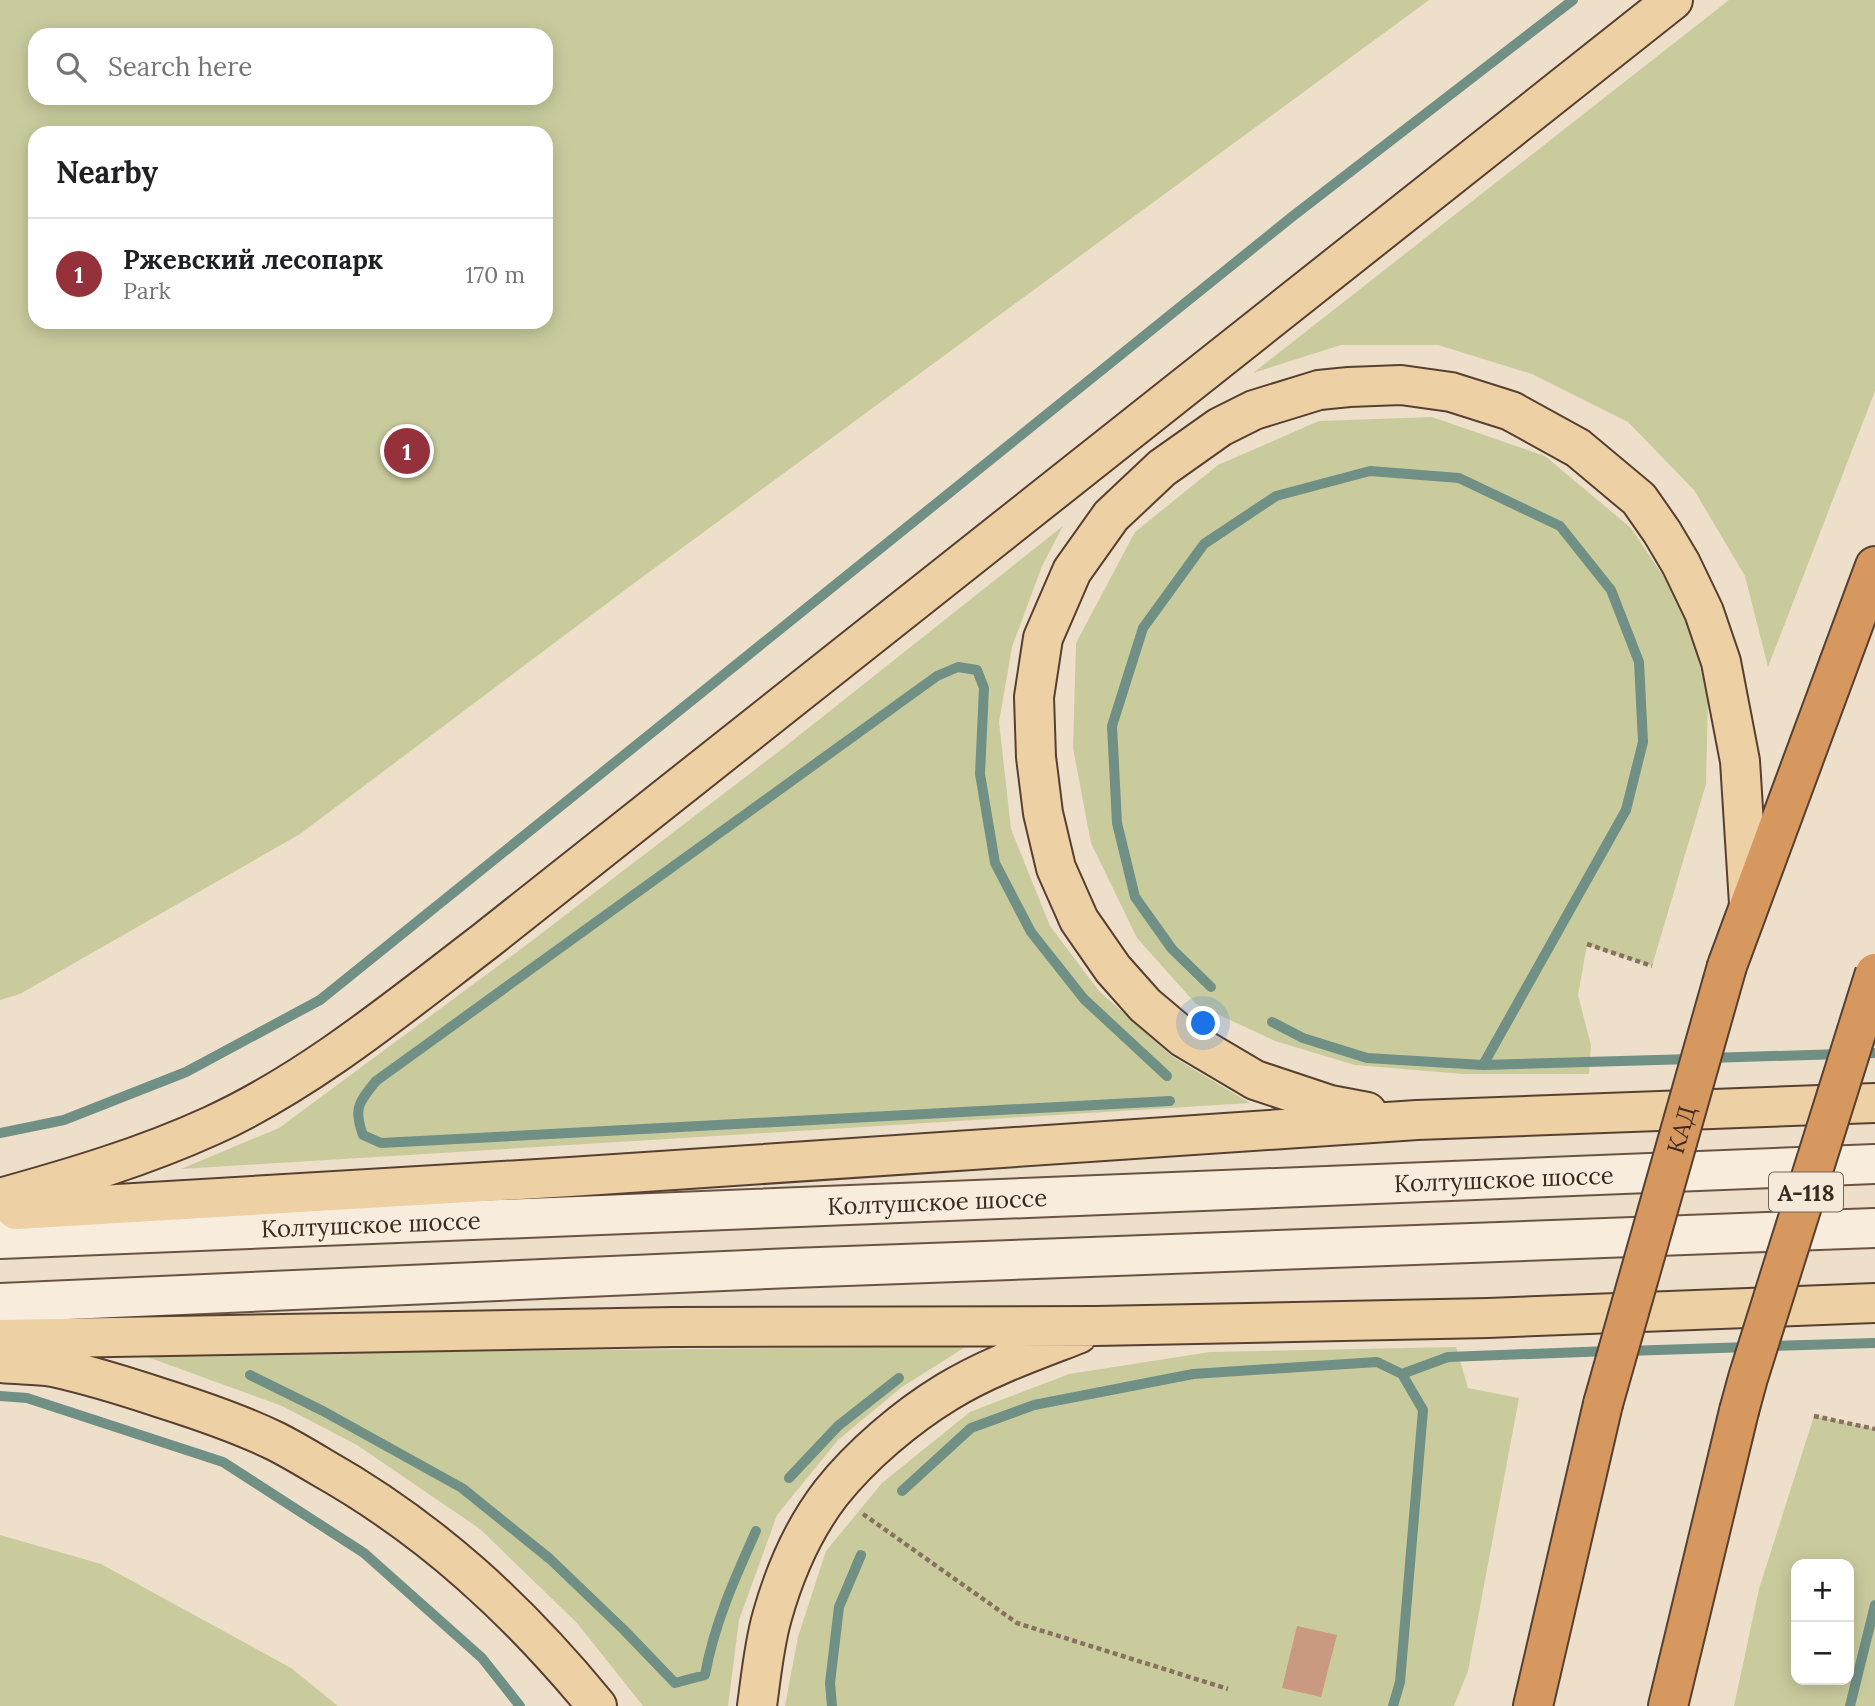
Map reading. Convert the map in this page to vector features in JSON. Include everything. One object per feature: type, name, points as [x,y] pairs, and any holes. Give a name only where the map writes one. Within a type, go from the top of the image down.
[{"type":"highway","name":"КАД","points":[[1533,1706],[1604,1404],[1727,966],[1875,566]]},
{"type":"highway","name":"А-118","points":[[1668,1706],[1748,1378],[1875,973]]},
{"type":"main road","points":[[0,1198],[74,1178],[142,1155],[213,1126],[293,1082],[381,1021],[495,934],[1673,0]]},
{"type":"main road","points":[[1417,1121],[1330,1105],[1255,1080],[1184,1038],[1145,1005],[1113,969],[1079,919],[1056,868],[1043,813],[1036,757],[1034,697],[1043,638],[1072,571],[1111,516],[1162,468],[1220,427],[1254,410],[1320,390],[1401,385],[1451,392],[1511,411],[1578,448],[1639,499],[1681,564],[1704,612],[1721,662],[1740,761],[1749,904]]},
{"type":"main road","points":[[0,1211],[570,1177],[1417,1121],[1875,1103]]},
{"type":"main road","name":"Колтушское шоссе","points":[[0,1239],[1875,1164]]},
{"type":"main road","points":[[0,1303],[764,1269],[1875,1228]]},
{"type":"main road","points":[[0,1339],[673,1327],[1096,1326],[1488,1318],[1875,1303]]},
{"type":"main road","points":[[757,1706],[771,1619],[784,1580],[805,1534],[831,1493],[866,1456],[904,1422],[947,1392],[991,1369],[1096,1326]]},
{"type":"main road","points":[[0,1363],[51,1367],[134,1389],[213,1414],[276,1441],[383,1504],[431,1539],[507,1606],[597,1706]]},
{"type":"path","points":[[1587,944],[1652,966]]},
{"type":"path","points":[[1814,1416],[1875,1429]]},
{"type":"path","points":[[831,1493],[1017,1623],[1228,1689]]},
{"type":"green space","points":[[0,0],[1429,0],[637,581],[300,834],[20,994],[0,1000]]},
{"type":"green space","points":[[1729,0],[1875,0],[1875,391],[1768,667],[1745,576],[1694,490],[1628,422],[1532,374],[1438,345],[1341,345],[1253,373]]},
{"type":"green space","points":[[1432,417],[1545,456],[1631,528],[1685,609],[1708,698],[1706,784],[1652,966],[1587,945],[1578,995],[1591,1045],[1589,1074],[1464,1074],[1355,1065],[1275,1041],[1196,1004],[1137,938],[1091,843],[1073,748],[1076,643],[1135,532],[1218,465],[1319,421]]},
{"type":"green space","points":[[1063,526],[1042,566],[1012,647],[999,722],[1011,829],[1050,926],[1099,991],[1173,1057],[1250,1103],[181,1169],[279,1128],[525,946],[782,749]]},
{"type":"green space","points":[[967,1346],[902,1387],[838,1440],[777,1515],[739,1620],[728,1706],[643,1706],[577,1623],[480,1529],[357,1445],[282,1406],[142,1355]]},
{"type":"green space","points":[[1456,1347],[1468,1388],[1519,1398],[1468,1671],[1454,1706],[785,1706],[798,1637],[826,1551],[882,1483],[970,1412],[1069,1374],[1210,1352]]},
{"type":"green space","points":[[1814,1416],[1875,1429],[1875,1706],[1734,1706],[1759,1589]]},
{"type":"green space","points":[[0,1535],[101,1564],[291,1668],[338,1706],[0,1706]]},
{"type":"building","points":[[1297,1626],[1337,1635],[1321,1697],[1282,1688]]},
{"type":"waterway","points":[[0,1133],[64,1120],[186,1072],[320,1000],[1293,216],[1573,0]]},
{"type":"waterway","points":[[1211,987],[1172,949],[1135,897],[1117,823],[1112,726],[1143,628],[1204,544],[1276,496],[1370,471],[1459,478],[1560,526],[1611,590],[1639,662],[1643,742],[1626,810],[1483,1065]]},
{"type":"waterway","points":[[1167,1076],[1084,999],[1031,932],[995,863],[980,774],[984,688],[977,670],[958,667],[937,676],[376,1081],[359,1106],[358,1118],[363,1135],[381,1143],[1170,1101]]},
{"type":"waterway","points":[[1272,1022],[1303,1038],[1367,1058],[1483,1065],[1692,1059]]},
{"type":"waterway","points":[[1708,1058],[1875,1053]]},
{"type":"waterway","points":[[1766,1346],[1875,1343]]},
{"type":"waterway","points":[[1626,1351],[1750,1347]]},
{"type":"waterway","points":[[902,1491],[971,1428],[1034,1405],[1193,1374],[1377,1362],[1402,1374],[1448,1357],[1610,1351]]},
{"type":"waterway","points":[[1393,1706],[1400,1682],[1423,1410],[1402,1374]]},
{"type":"waterway","points":[[250,1375],[323,1411],[462,1488],[550,1559],[675,1683],[705,1675],[720,1619],[756,1531]]},
{"type":"waterway","points":[[789,1478],[838,1426],[899,1378]]},
{"type":"waterway","points":[[0,1396],[27,1398],[223,1462],[364,1553],[482,1658],[520,1706]]},
{"type":"waterway","points":[[832,1706],[830,1683],[839,1607],[861,1555]]},
{"type":"waterway","points":[[1850,1706],[1875,1605]]},
{"type":"place","name":"Ржевский лесопарк","points":[[407,451]]}]
